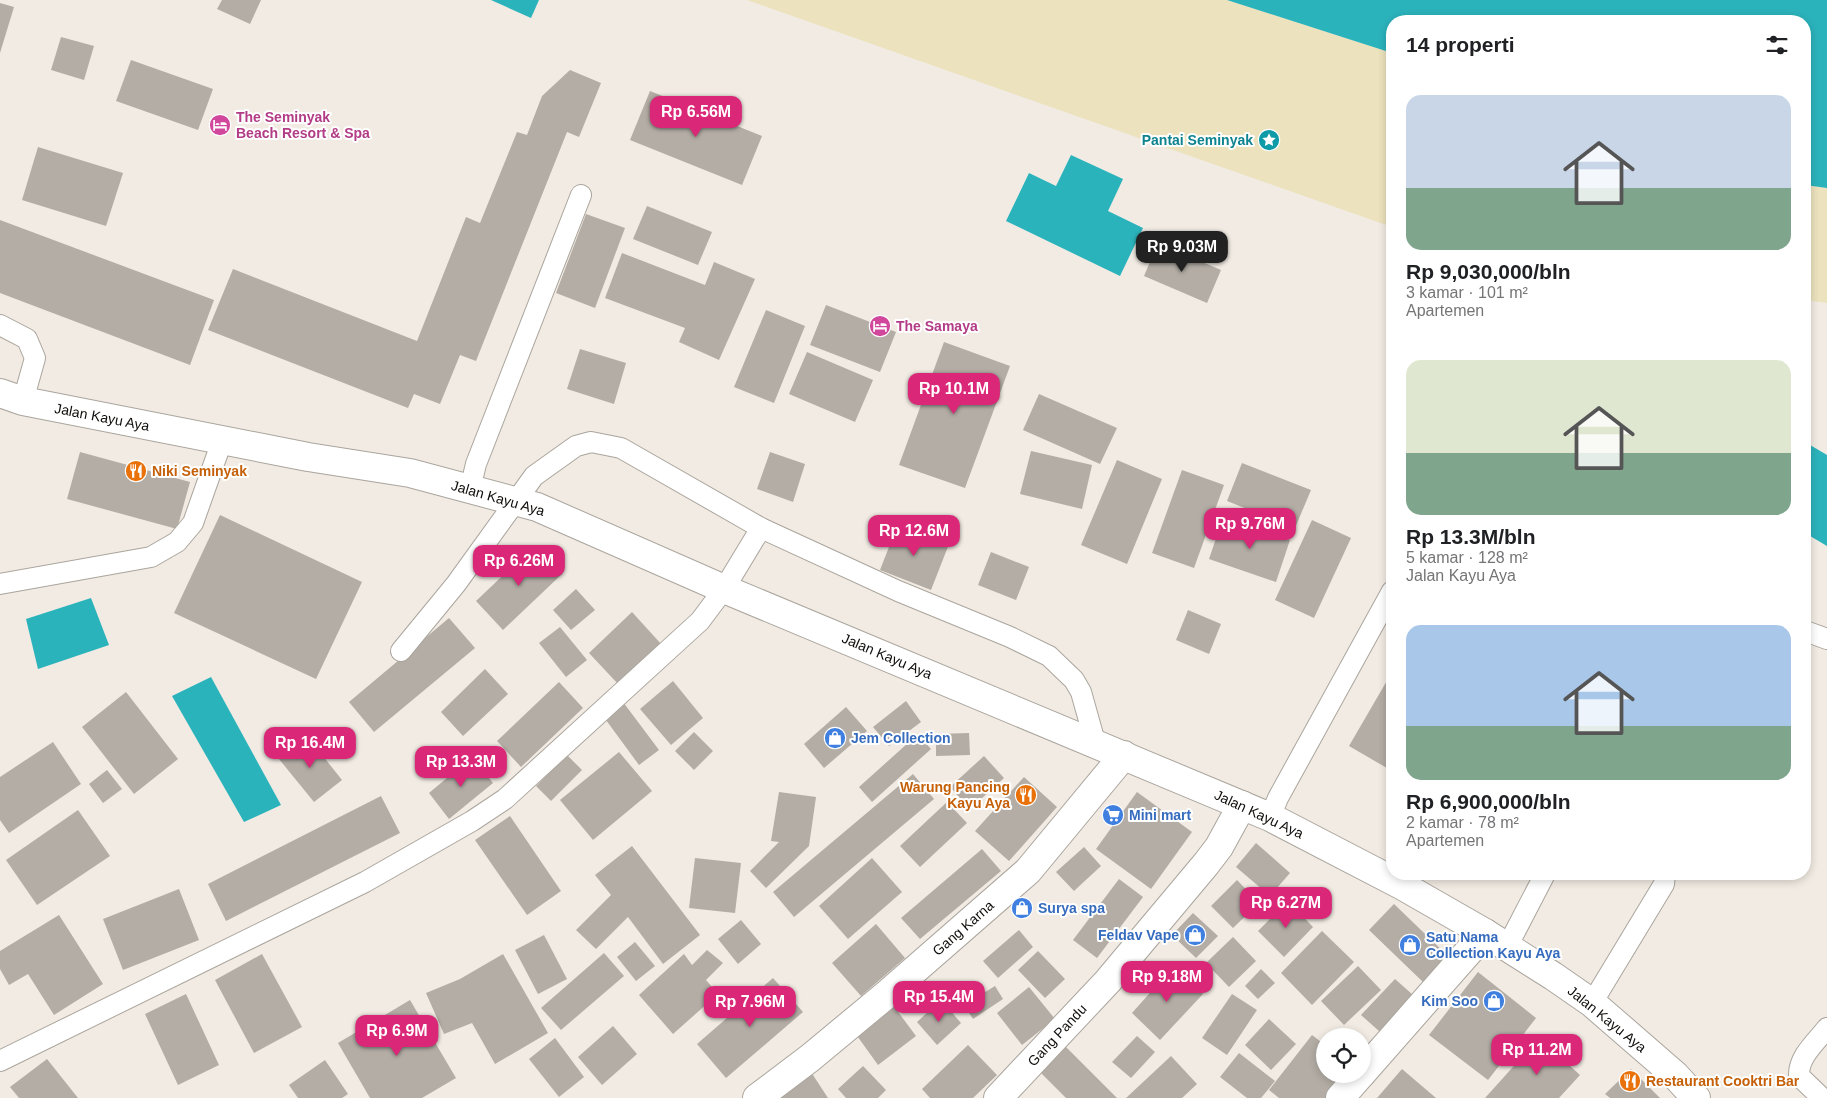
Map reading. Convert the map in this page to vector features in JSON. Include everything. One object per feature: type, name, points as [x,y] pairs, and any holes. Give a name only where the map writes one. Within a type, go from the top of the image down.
[{"type":"main road","name":"Jalan Kayu Aya","points":[[11,397],[308,458],[410,473],[537,507],[724,589],[1270,817],[1386,877]]},
{"type":"main road","name":"Gang Karna","points":[[757,1098],[810,1058],[886,995],[1028,871],[1124,755]]},
{"type":"main road","name":"Gang Pandu","points":[[998,1098],[1108,982],[1219,847],[1242,805]]},
{"type":"main road","name":"Jalan Kayu Aya","points":[[1391,880],[1496,940],[1592,1003],[1675,1075],[1696,1098]]},
{"type":"main road","points":[[1371,1064],[1496,940]]},
{"type":"main road","points":[[1340,1098],[1353,1083]]},
{"type":"lane","points":[[470,489],[476,464],[581,196]]},
{"type":"lane","points":[[0,325],[27,340],[36,358],[11,397]]},
{"type":"lane","points":[[0,584],[151,557],[177,542],[192,523],[222,441]]},
{"type":"lane","points":[[401,650],[456,584],[534,476],[576,446],[591,442],[621,448],[761,528],[898,591],[1010,637],[1049,656],[1068,673],[1078,686],[1087,708],[1094,742]]},
{"type":"lane","points":[[0,1061],[365,882],[472,821],[505,798],[700,621],[724,589],[761,528]]},
{"type":"lane","points":[[1270,817],[1278,798],[1386,602]]},
{"type":"lane","points":[[1811,633],[1827,639]]},
{"type":"lane","points":[[1496,940],[1541,880]]},
{"type":"lane","points":[[1592,1003],[1664,884],[1664,880]]},
{"type":"lane","points":[[1822,1098],[1799,1076],[1799,1068],[1801,1060],[1827,1028]]},
{"type":"sand","name":"Pantai Seminyak","points":[[747,0],[1227,0],[1386,51],[1386,225]]},
{"type":"sand","points":[[1811,186],[1827,188],[1827,303],[1811,301]]},
{"type":"water","points":[[491,0],[539,0],[531,18]]},
{"type":"water","points":[[1227,0],[1827,0],[1827,188],[1811,186],[1811,15],[1386,15],[1386,51]]},
{"type":"water","points":[[1071,155],[1123,179],[1108,211],[1143,228],[1120,276],[1006,221],[1029,173],[1056,186]]},
{"type":"water","points":[[1811,446],[1827,455],[1827,546],[1811,537]]},
{"type":"water","points":[[91,598],[109,645],[38,669],[26,619]]},
{"type":"water","points":[[211,677],[281,805],[244,822],[172,696]]},
{"type":"building","points":[[222,0],[261,0],[250,24],[217,9]]},
{"type":"building","points":[[0,3],[14,7],[0,53]]},
{"type":"building","points":[[61,37],[94,46],[84,80],[51,70]]},
{"type":"building","points":[[131,60],[213,89],[198,130],[116,101]]},
{"type":"building","points":[[570,70],[601,83],[579,137],[567,132],[476,361],[460,355],[440,404],[414,394],[408,408],[208,330],[233,269],[417,341],[466,217],[480,223],[517,132],[527,135],[542,96]]},
{"type":"building","points":[[650,91],[762,136],[742,185],[630,140]]},
{"type":"building","points":[[38,147],[123,173],[106,226],[22,200]]},
{"type":"building","points":[[647,206],[712,232],[698,265],[633,239]]},
{"type":"building","points":[[586,214],[625,228],[595,308],[556,293]]},
{"type":"building","points":[[0,220],[214,300],[190,365],[0,293]]},
{"type":"building","points":[[1158,243],[1221,270],[1207,303],[1144,276]]},
{"type":"building","points":[[622,253],[705,285],[714,262],[755,279],[719,360],[679,342],[685,328],[605,298]]},
{"type":"building","points":[[826,305],[896,332],[880,372],[810,345]]},
{"type":"building","points":[[766,310],[805,326],[774,403],[734,387]]},
{"type":"building","points":[[944,342],[1010,366],[965,488],[899,465]]},
{"type":"building","points":[[580,349],[626,363],[614,404],[567,389]]},
{"type":"building","points":[[807,352],[873,380],[855,422],[789,394]]},
{"type":"building","points":[[1039,394],[1117,428],[1100,464],[1023,430]]},
{"type":"building","points":[[1031,451],[1092,465],[1082,509],[1020,494]]},
{"type":"building","points":[[80,452],[190,482],[177,529],[67,499]]},
{"type":"building","points":[[770,452],[805,464],[793,502],[757,489]]},
{"type":"building","points":[[1117,460],[1162,479],[1127,564],[1081,545]]},
{"type":"building","points":[[1242,463],[1311,490],[1295,528],[1227,501]]},
{"type":"building","points":[[1182,470],[1224,485],[1194,568],[1152,553]]},
{"type":"building","points":[[220,515],[362,582],[316,679],[174,613]]},
{"type":"building","points":[[1223,518],[1290,540],[1276,582],[1209,559]]},
{"type":"building","points":[[1312,520],[1351,538],[1314,618],[1275,600]]},
{"type":"building","points":[[898,524],[949,544],[931,590],[880,570]]},
{"type":"building","points":[[535,545],[562,574],[503,630],[476,601]]},
{"type":"building","points":[[991,552],[1029,567],[1016,600],[978,585]]},
{"type":"building","points":[[576,589],[595,610],[571,630],[553,610]]},
{"type":"building","points":[[1188,610],[1221,624],[1209,654],[1176,640]]},
{"type":"building","points":[[632,612],[662,645],[619,685],[589,653]]},
{"type":"building","points":[[449,618],[475,648],[374,732],[349,702]]},
{"type":"building","points":[[560,627],[587,660],[566,677],[539,643]]},
{"type":"building","points":[[485,669],[508,694],[463,736],[441,712]]},
{"type":"building","points":[[673,681],[703,718],[671,745],[640,709]]},
{"type":"building","points":[[559,682],[583,708],[521,767],[497,741]]},
{"type":"building","points":[[1386,682],[1386,768],[1349,746]]},
{"type":"building","points":[[126,692],[178,759],[134,794],[82,727]]},
{"type":"building","points":[[906,701],[921,722],[889,746],[873,727]]},
{"type":"building","points":[[623,702],[659,750],[639,765],[603,716]]},
{"type":"building","name":"Jem Collection","points":[[846,707],[867,731],[824,768],[804,744]]},
{"type":"building","points":[[694,732],[713,751],[694,770],[675,751]]},
{"type":"building","points":[[969,733],[970,755],[936,756],[936,734]]},
{"type":"building","points":[[918,734],[931,749],[872,802],[859,787]]},
{"type":"building","points":[[307,736],[342,780],[314,802],[279,759]]},
{"type":"building","points":[[53,742],[81,784],[9,833],[0,820],[0,777]]},
{"type":"building","points":[[619,752],[652,791],[593,840],[560,800]]},
{"type":"building","points":[[567,755],[582,770],[551,801],[536,786]]},
{"type":"building","points":[[984,756],[1004,778],[970,809],[950,787]]},
{"type":"building","points":[[472,757],[493,783],[449,819],[429,793]]},
{"type":"building","points":[[107,770],[122,789],[103,803],[89,784]]},
{"type":"building","points":[[913,774],[934,799],[794,917],[773,892]]},
{"type":"building","points":[[1024,777],[1057,807],[1009,861],[975,831]]},
{"type":"building","points":[[779,792],[816,797],[809,846],[766,888],[750,871],[779,842],[771,841]]},
{"type":"building","points":[[1137,792],[1192,832],[1151,889],[1096,849]]},
{"type":"building","points":[[381,796],[400,833],[226,921],[208,884]]},
{"type":"building","points":[[947,802],[967,823],[920,867],[900,846]]},
{"type":"building","points":[[78,810],[110,856],[37,905],[6,860]]},
{"type":"building","points":[[510,816],[561,891],[527,915],[475,840]]},
{"type":"building","points":[[1256,843],[1290,873],[1270,896],[1236,867]]},
{"type":"building","points":[[632,846],[700,935],[663,964],[628,917],[596,949],[576,930],[611,895],[595,875]]},
{"type":"building","points":[[1084,847],[1101,866],[1074,891],[1056,872]]},
{"type":"building","points":[[982,849],[1001,871],[920,939],[901,918]]},
{"type":"building","points":[[695,858],[741,863],[735,913],[689,908]]},
{"type":"building","points":[[872,858],[902,892],[848,939],[819,906]]},
{"type":"building","points":[[1119,879],[1143,897],[1097,958],[1073,940]]},
{"type":"building","points":[[1237,880],[1259,903],[1233,928],[1211,906]]},
{"type":"building","points":[[179,889],[199,940],[123,970],[103,919]]},
{"type":"building","points":[[1288,901],[1313,927],[1284,957],[1258,931]]},
{"type":"building","points":[[1394,904],[1448,956],[1423,982],[1369,930]]},
{"type":"building","name":"Feldav Vape","points":[[1193,913],[1218,936],[1196,958],[1172,935]]},
{"type":"building","points":[[59,915],[103,984],[54,1015],[28,974],[9,985],[0,969],[0,951]]},
{"type":"building","points":[[741,920],[761,944],[738,964],[718,939]]},
{"type":"building","points":[[876,924],[905,958],[861,996],[832,963]]},
{"type":"building","points":[[1019,930],[1033,947],[998,978],[983,961]]},
{"type":"building","points":[[1322,931],[1354,962],[1312,1005],[1281,973]]},
{"type":"building","points":[[544,935],[567,979],[538,994],[515,950]]},
{"type":"building","points":[[1233,937],[1256,961],[1229,987],[1206,963]]},
{"type":"building","points":[[635,942],[655,966],[636,981],[617,957]]},
{"type":"building","points":[[707,950],[723,963],[706,980],[718,994],[673,1034],[639,995],[684,954],[692,965]]},
{"type":"building","points":[[1038,951],[1065,979],[1045,998],[1018,970]]},
{"type":"building","points":[[604,953],[624,976],[561,1030],[541,1008]]},
{"type":"building","points":[[262,954],[302,1027],[254,1053],[215,980]]},
{"type":"building","points":[[503,954],[548,1033],[495,1064],[472,1023],[444,1034],[426,993],[460,979]]},
{"type":"building","points":[[1358,966],[1381,990],[1344,1025],[1321,1001]]},
{"type":"building","points":[[1173,967],[1203,994],[1160,1040],[1132,1013]]},
{"type":"building","points":[[1261,969],[1275,983],[1258,999],[1245,986]]},
{"type":"building","points":[[1478,972],[1536,1018],[1488,1080],[1429,1035]]},
{"type":"building","points":[[773,978],[803,1012],[726,1078],[697,1044]]},
{"type":"building","points":[[1395,979],[1422,1003],[1388,1039],[1361,1015]]},
{"type":"building","points":[[995,986],[1003,999],[973,1019],[964,1005]]},
{"type":"building","points":[[1029,987],[1055,1019],[1022,1045],[997,1013]]},
{"type":"building","points":[[186,994],[219,1065],[178,1085],[145,1014]]},
{"type":"building","points":[[1232,994],[1257,1010],[1227,1055],[1202,1038]]},
{"type":"building","points":[[410,1000],[456,1078],[422,1098],[370,1098],[338,1043]]},
{"type":"building","points":[[941,1000],[961,1023],[937,1045],[917,1022]]},
{"type":"building","points":[[893,1005],[916,1036],[878,1065],[855,1033]]},
{"type":"building","points":[[1269,1019],[1296,1044],[1271,1070],[1245,1045]]},
{"type":"building","points":[[613,1026],[637,1054],[602,1085],[578,1057]]},
{"type":"building","points":[[1312,1035],[1316,1038],[1316,1083],[1348,1083],[1335,1098],[1279,1098],[1269,1090]]},
{"type":"building","points":[[1137,1036],[1155,1052],[1131,1078],[1112,1062]]},
{"type":"building","points":[[555,1038],[584,1077],[559,1097],[529,1059]]},
{"type":"building","points":[[1539,1038],[1580,1075],[1559,1098],[1485,1098]]},
{"type":"building","points":[[968,1045],[997,1075],[973,1098],[930,1098],[922,1089]]},
{"type":"building","points":[[1066,1047],[1117,1098],[1066,1098],[1041,1073]]},
{"type":"building","points":[[1239,1053],[1275,1081],[1261,1098],[1247,1098],[1220,1077]]},
{"type":"building","points":[[1171,1056],[1197,1084],[1182,1098],[1126,1098]]},
{"type":"building","points":[[47,1059],[78,1098],[19,1098],[10,1087]]},
{"type":"building","points":[[325,1060],[348,1094],[342,1098],[298,1098],[289,1085]]},
{"type":"building","points":[[863,1066],[886,1090],[878,1098],[846,1098],[838,1089]]},
{"type":"building","points":[[1402,1069],[1436,1098],[1377,1098]]},
{"type":"building","name":"Restaurant Cooktri Bar","points":[[1631,1069],[1660,1098],[1610,1098],[1605,1094]]},
{"type":"building","points":[[811,1072],[828,1098],[773,1098]]},
{"type":"place","name":"The Seminyak Beach Resort & Spa","points":[[220,125]]},
{"type":"place","name":"Pantai Seminyak","points":[[1269,140]]},
{"type":"place","name":"The Samaya","points":[[880,326]]},
{"type":"place","name":"Niki Seminyak","points":[[136,471]]},
{"type":"place","name":"Jem Collection","points":[[835,738]]},
{"type":"place","name":"Warung Pancing Kayu Aya","points":[[1026,795]]},
{"type":"place","name":"Mini mart","points":[[1113,815]]},
{"type":"place","name":"Surya spa","points":[[1022,908]]},
{"type":"place","name":"Feldav Vape","points":[[1195,935]]},
{"type":"place","name":"Satu Nama Collection Kayu Aya","points":[[1410,945]]},
{"type":"place","name":"Kim Soo","points":[[1494,1001]]},
{"type":"place","name":"Restaurant Cooktri Bar","points":[[1630,1081]]}]
